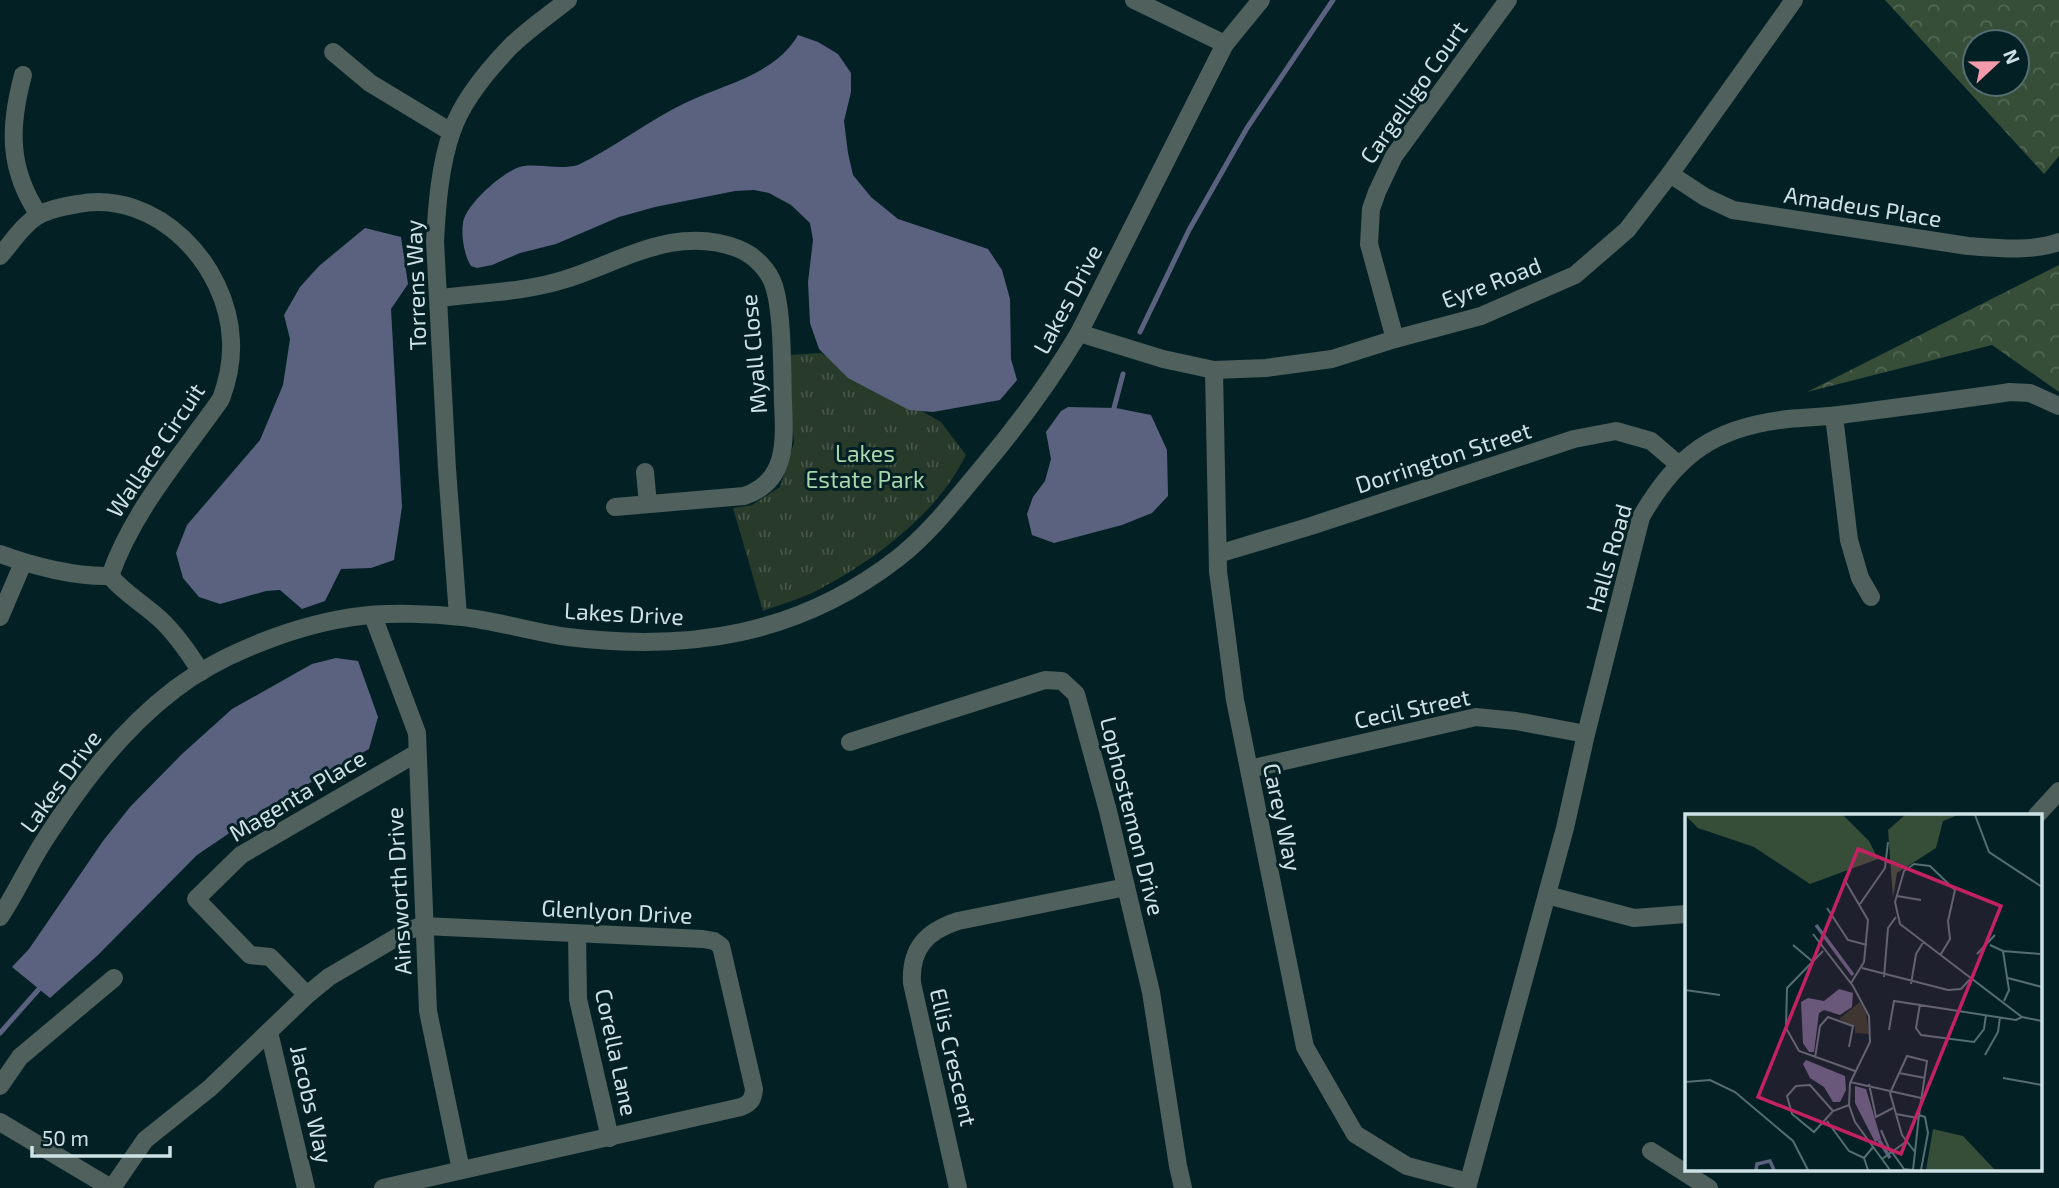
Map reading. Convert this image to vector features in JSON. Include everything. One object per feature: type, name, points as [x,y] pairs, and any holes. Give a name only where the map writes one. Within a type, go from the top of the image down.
[{"type":"street","name":"Torrens Way","points":[[458,617],[435,241],[437,204],[451,132],[465,104],[510,47],[568,0]]},
{"type":"street","points":[[1134,0],[1226,44]]},
{"type":"street","name":"Lakes Drive","points":[[0,917],[43,843],[100,761],[137,721],[201,672],[287,634],[326,623],[373,615],[458,617],[494,621],[566,636],[651,643],[725,636],[782,621],[817,607],[898,558],[934,525],[1031,409],[1079,333],[1226,44],[1261,0]]},
{"type":"street","name":"Cargelligo Court","points":[[1395,339],[1369,244],[1370,218],[1377,192],[1394,156],[1508,0]]},
{"type":"street","name":"Eyre Road","points":[[1079,333],[1163,359],[1214,370],[1266,368],[1332,359],[1481,316],[1575,275],[1627,230],[1794,0]]},
{"type":"street","points":[[333,52],[370,83],[451,132]]},
{"type":"street","points":[[0,256],[39,215],[22,184],[12,128],[23,75]]},
{"type":"street","name":"Amadeus Place","points":[[1670,174],[1720,204],[1758,215],[1999,249],[2037,247],[2059,242]]},
{"type":"street","name":"Wallace Circuit","points":[[39,215],[57,208],[104,201],[124,204],[154,217],[183,238],[206,266],[223,300],[229,321],[231,362],[221,399],[145,504],[119,550],[110,576]]},
{"type":"street","name":"Myall Close","points":[[439,298],[565,279],[641,251],[686,240],[711,239],[749,253],[766,271],[774,286],[778,310],[784,436],[775,477],[758,492],[744,496],[615,507]]},
{"type":"street","name":"Carey Way","points":[[1214,370],[1218,571],[1235,700],[1305,1047],[1355,1134],[1407,1166],[1467,1185]]},
{"type":"street","name":"Halls Road","points":[[1467,1185],[1565,828],[1641,517],[1657,489],[1678,464],[1706,444],[1742,428],[1786,419],[1834,416],[2010,392],[2030,393],[2059,406]]},
{"type":"street","points":[[1834,416],[1849,540],[1860,578],[1871,597]]},
{"type":"street","name":"Dorrington Street","points":[[1218,554],[1324,522],[1574,439],[1616,431],[1651,441],[1678,464]]},
{"type":"street","points":[[645,472],[648,504]]},
{"type":"street","points":[[0,554],[23,563],[91,576],[110,576],[122,591],[159,618],[177,636],[201,672]]},
{"type":"street","points":[[0,617],[23,563]]},
{"type":"street","name":"Ainsworth Drive","points":[[373,615],[416,733],[428,1011],[461,1170]]},
{"type":"street","name":"Lophostemon Drive","points":[[850,742],[1045,680],[1062,681],[1072,688],[1079,700],[1151,992],[1183,1188]]},
{"type":"street","name":"Cecil Street","points":[[1249,769],[1476,717],[1516,721],[1586,734]]},
{"type":"street","name":"Magenta Place","points":[[307,995],[270,957],[250,956],[196,899],[241,855],[417,753]]},
{"type":"street","points":[[2037,814],[2059,791]]},
{"type":"street","name":"Ellis Crescent","points":[[958,1188],[912,982],[916,950],[936,930],[958,921],[1126,887]]},
{"type":"street","points":[[1547,895],[1634,918],[1685,914]]},
{"type":"street","name":"Glenlyon Drive","points":[[0,1122],[111,1188],[145,1140],[210,1088],[307,995],[329,977],[410,930],[423,926],[703,939],[714,941],[721,946],[754,1089],[753,1098],[741,1107],[383,1188]]},
{"type":"street","name":"Corella Lane","points":[[577,934],[578,999],[610,1138]]},
{"type":"street","points":[[0,1086],[20,1057],[114,978]]},
{"type":"street","name":"Jacobs Way","points":[[269,1032],[306,1188]]},
{"type":"street","points":[[1651,1151],[1709,1188]]},
{"type":"green space","points":[[1885,0],[2059,0],[2059,156],[2044,174],[1975,98],[2031,98],[2031,28],[1961,28],[1961,83]]},
{"type":"green space","points":[[2059,265],[2059,392],[1992,345],[1807,392]]},
{"type":"green space","name":"Lakes Estate Park","points":[[821,353],[941,422],[966,455],[939,497],[882,550],[818,590],[763,611],[733,508],[752,505],[780,487],[794,443],[788,355]]},
{"type":"water","points":[[798,35],[818,42],[838,54],[851,73],[851,92],[844,121],[848,153],[853,175],[871,197],[898,219],[988,249],[1002,270],[1010,299],[1011,359],[1017,380],[1000,400],[933,412],[909,410],[848,378],[819,349],[810,323],[808,282],[813,240],[810,223],[791,205],[769,193],[754,190],[735,191],[655,207],[619,217],[556,244],[520,253],[492,265],[477,268],[471,266],[462,234],[465,215],[497,180],[524,166],[578,165],[671,110],[762,69],[788,49]]},
{"type":"water","points":[[365,228],[401,237],[408,284],[391,309],[402,507],[394,560],[371,568],[341,569],[325,601],[302,609],[280,590],[266,591],[220,604],[199,597],[183,578],[176,553],[187,525],[260,440],[283,385],[290,339],[284,315],[300,287],[319,266]]},
{"type":"water","points":[[1068,407],[1116,408],[1151,415],[1167,450],[1168,496],[1152,513],[1122,525],[1054,543],[1032,535],[1027,514],[1033,497],[1045,481],[1051,459],[1046,432],[1061,411]]},
{"type":"water","points":[[336,658],[358,661],[378,717],[369,749],[268,807],[197,855],[98,955],[50,998],[12,967],[29,949],[103,841],[130,807],[182,754],[232,709],[312,664]]},
{"type":"waterway","points":[[1140,332],[1189,230],[1247,128],[1333,0]]},
{"type":"waterway","points":[[1114,408],[1123,374]]},
{"type":"waterway","points":[[0,1033],[39,989]]}]
